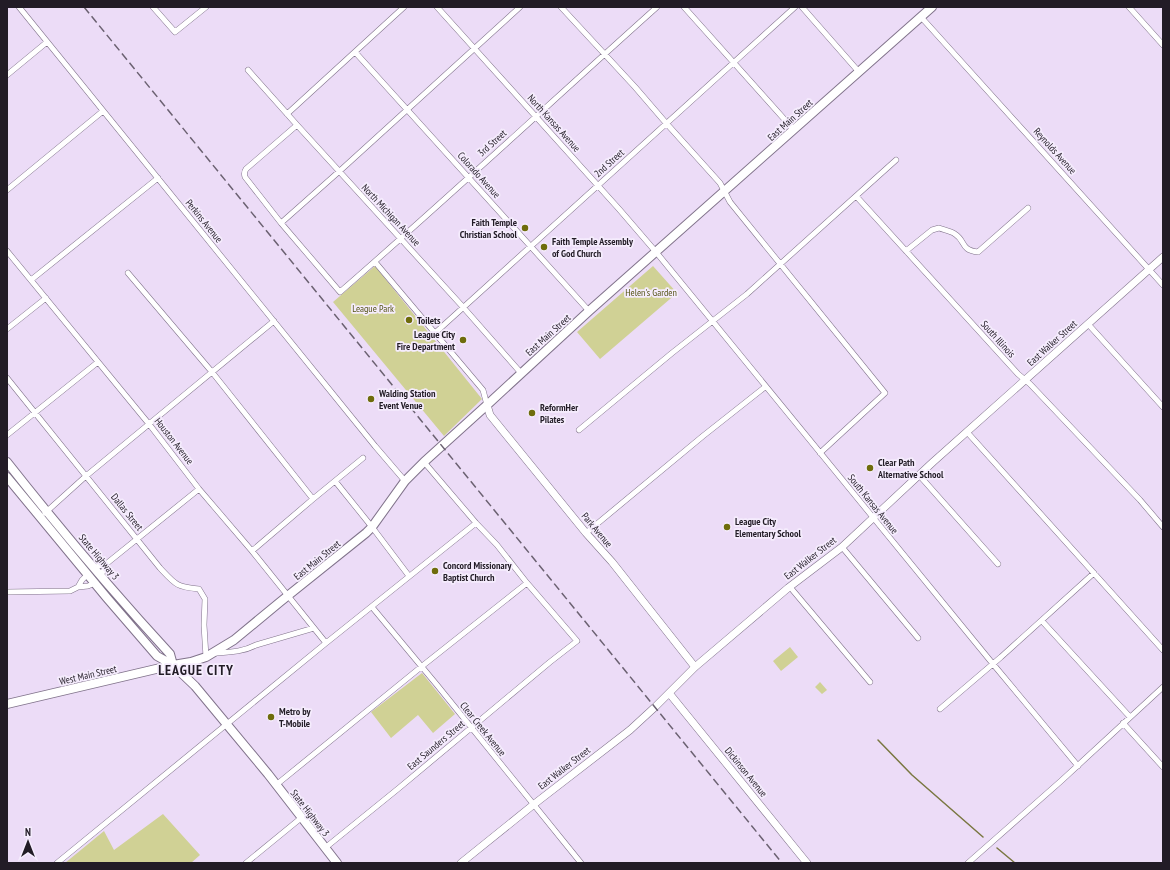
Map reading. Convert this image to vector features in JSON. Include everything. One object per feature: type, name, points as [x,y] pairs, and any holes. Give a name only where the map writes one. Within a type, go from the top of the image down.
[{"type":"main road","name":"East Main Street","points":[[174,665],[191,662],[209,655],[234,640],[372,527],[405,481],[424,462],[589,311],[932,7]]},
{"type":"main road","name":"State Highway 3","points":[[7,462],[47,512],[170,654],[174,665]]},
{"type":"main road","name":"State Highway 3","points":[[7,477],[157,656],[174,665],[195,686],[276,785],[337,863]]},
{"type":"main road","name":"West Main Street","points":[[7,704],[174,665]]},
{"type":"street","name":"Perkins Avenue","points":[[19,7],[405,481]]},
{"type":"street","points":[[153,7],[174,32],[206,7]]},
{"type":"street","points":[[287,114],[404,7]]},
{"type":"street","name":"North Kansas Avenue","points":[[437,7],[598,185],[656,252]]},
{"type":"street","points":[[297,125],[244,171],[245,177],[281,223],[520,7]]},
{"type":"street","points":[[561,7],[720,183],[730,202],[885,393],[820,453]]},
{"type":"street","name":"3rd Street","points":[[281,223],[340,292],[401,239],[657,7]]},
{"type":"street","points":[[684,7],[794,130]]},
{"type":"street","name":"2nd Street","points":[[435,333],[795,7]]},
{"type":"street","points":[[802,7],[859,72]]},
{"type":"street","points":[[1129,7],[1163,45]]},
{"type":"street","name":"Reynolds Avenue","points":[[921,17],[1163,285]]},
{"type":"street","points":[[7,75],[47,42]]},
{"type":"street","name":"Colorado Avenue","points":[[355,52],[589,311]]},
{"type":"street","name":"North Michigan Avenue","points":[[248,70],[521,373]]},
{"type":"street","points":[[7,190],[103,111]]},
{"type":"street","points":[[579,430],[747,294],[896,160]]},
{"type":"street","points":[[31,280],[158,178]]},
{"type":"street","name":"South Illinois","points":[[856,196],[1025,380],[1140,500],[1163,527]]},
{"type":"street","points":[[906,251],[932,230],[939,228],[956,234],[965,248],[970,251],[978,252],[1028,208]]},
{"type":"street","name":"Houston Avenue","points":[[7,251],[149,424],[199,489],[252,551],[326,643]]},
{"type":"street","name":"South Kansas Avenue","points":[[656,252],[873,519],[1078,766]]},
{"type":"street","name":"East Walker Street","points":[[461,863],[533,804],[630,730],[695,667],[790,586],[842,547],[919,475],[1163,257]]},
{"type":"street","points":[[375,262],[483,390],[487,405]]},
{"type":"street","points":[[128,273],[212,372],[312,499]]},
{"type":"street","points":[[7,329],[46,298]]},
{"type":"street","points":[[40,517],[86,476],[274,321]]},
{"type":"street","points":[[1088,324],[1163,407]]},
{"type":"street","points":[[7,436],[98,362]]},
{"type":"street","name":"Dallas Street","points":[[7,378],[171,581],[179,586],[199,589],[205,599],[204,625],[209,655]]},
{"type":"street","points":[[586,533],[703,436],[765,387]]},
{"type":"street","name":"Park Avenue","points":[[487,405],[490,415],[586,533],[612,562],[695,667]]},
{"type":"street","points":[[967,432],[1163,650]]},
{"type":"street","points":[[252,551],[312,499],[363,458]]},
{"type":"street","points":[[276,785],[527,583],[497,545],[476,523],[424,462]]},
{"type":"street","points":[[919,475],[998,564]]},
{"type":"street","points":[[335,481],[409,576]]},
{"type":"street","points":[[95,568],[106,564],[199,489]]},
{"type":"street","points":[[57,863],[326,643],[476,523]]},
{"type":"street","points":[[842,547],[918,638]]},
{"type":"street","points":[[101,575],[106,564]]},
{"type":"street","points":[[940,709],[1042,621],[1094,573]]},
{"type":"street","points":[[78,587],[88,574]]},
{"type":"street","points":[[7,592],[70,591],[78,587],[88,586],[95,583]]},
{"type":"street","name":"East Saunders Street","points":[[325,848],[577,641],[527,583]]},
{"type":"street","points":[[790,586],[870,682]]},
{"type":"street","name":"Clear Creek Avenue","points":[[372,606],[581,863]]},
{"type":"street","points":[[1042,621],[1130,717]]},
{"type":"street","points":[[209,655],[249,648],[314,628]]},
{"type":"street","points":[[968,863],[1078,766],[1163,687]]},
{"type":"street","name":"Dickinson Avenue","points":[[669,693],[808,863]]},
{"type":"street","points":[[1123,723],[1163,768]]},
{"type":"street","points":[[246,863],[301,818]]},
{"type":"green space","name":"League Park","points":[[375,266],[482,399],[444,436],[333,302]]},
{"type":"green space","name":"Helen's Garden","points":[[653,266],[677,293],[600,359],[577,332]]},
{"type":"green space","points":[[790,647],[798,657],[781,671],[773,661]]},
{"type":"green space","points":[[422,673],[455,714],[433,733],[418,715],[391,738],[371,712]]},
{"type":"green space","points":[[820,682],[827,690],[822,694],[815,687]]},
{"type":"green space","points":[[163,814],[200,855],[191,863],[65,863],[104,831],[114,850]]},
{"type":"waterway","points":[[878,740],[912,775],[983,837]]},
{"type":"waterway","points":[[997,848],[1015,863]]},
{"type":"railway","points":[[84,7],[782,863]]},
{"type":"place","name":"Faith Temple Christian School","points":[[525,228]]},
{"type":"place","name":"Faith Temple Assembly of God Church","points":[[544,247]]},
{"type":"place","name":"Toilets","points":[[409,320]]},
{"type":"place","name":"League City Fire Department","points":[[463,340]]},
{"type":"place","name":"Walding Station Event Venue","points":[[371,399]]},
{"type":"place","name":"ReformHer Pilates","points":[[532,413]]},
{"type":"place","name":"Clear Path Alternative School","points":[[870,468]]},
{"type":"place","name":"League City Elementary School","points":[[727,527]]},
{"type":"place","name":"Concord Missionary Baptist Church","points":[[435,571]]},
{"type":"place","name":"Metro by T-Mobile","points":[[271,717]]},
{"type":"district","name":"LEAGUE CITY","points":[[196,670]]}]
